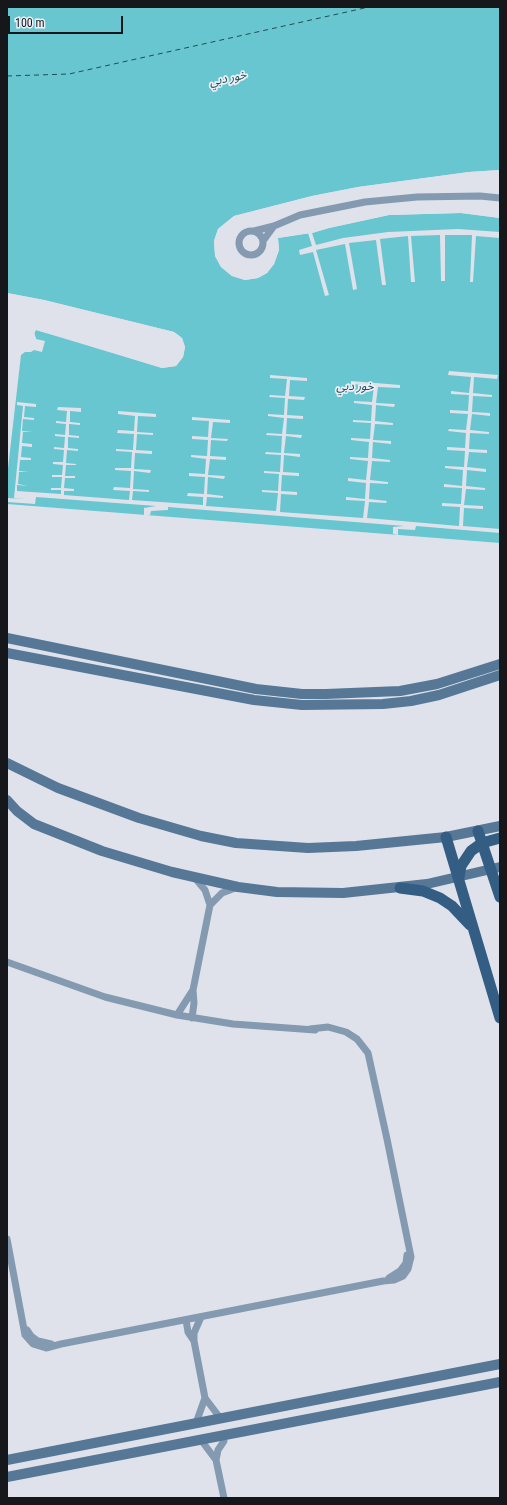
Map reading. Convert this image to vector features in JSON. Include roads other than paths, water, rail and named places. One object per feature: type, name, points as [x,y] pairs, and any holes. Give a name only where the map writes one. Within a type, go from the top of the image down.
[{"type":"main road","points":[[8,638],[248,687],[302,694],[400,691],[437,684],[500,664]]},
{"type":"main road","points":[[7,653],[254,700],[302,705],[376,704],[411,701],[439,695],[500,675]]},
{"type":"main road","points":[[7,763],[58,788],[139,818],[201,836],[236,843],[308,848],[374,845],[446,837],[500,826]]},
{"type":"main road","points":[[7,800],[17,811],[34,824],[125,859],[195,878],[238,886],[310,893],[343,893],[400,888],[459,877],[495,868]]},
{"type":"main road","points":[[478,831],[482,843],[495,868],[500,897]]},
{"type":"main road","points":[[446,837],[500,1018]]},
{"type":"main road","points":[[459,877],[467,856],[482,843],[500,838]]},
{"type":"main road","points":[[400,888],[423,891],[440,898],[463,915],[475,933]]},
{"type":"main road","points":[[7,1460],[500,1364]]},
{"type":"main road","points":[[7,1477],[500,1382]]},
{"type":"street","points":[[254,231],[261,235],[263,247],[257,253],[250,255],[242,251],[239,244],[241,236],[247,231],[254,231],[274,226],[300,215],[365,202],[417,197],[480,196],[500,198]]},
{"type":"street","points":[[263,241],[274,226]]},
{"type":"street","points":[[192,1018],[194,1003],[193,990],[210,905],[205,890],[195,878]]},
{"type":"street","points":[[210,905],[222,893],[238,886]]},
{"type":"street","points":[[7,958],[23,967]]},
{"type":"street","points":[[7,962],[105,997],[177,1015],[263,1027],[310,1029],[334,1032],[348,1038],[360,1047],[371,1067],[395,1175],[411,1261],[406,1273],[394,1280],[61,1344],[46,1344],[38,1342],[31,1336],[23,1321],[7,1239]]},
{"type":"street","points":[[177,1015],[193,990]]},
{"type":"street","points":[[201,1317],[194,1333],[194,1341],[206,1398],[221,1419]]},
{"type":"street","points":[[186,1320],[188,1332],[194,1341]]},
{"type":"street","points":[[196,1423],[206,1398]]},
{"type":"street","points":[[224,1435],[224,1440],[218,1450],[216,1460],[224,1498]]},
{"type":"street","points":[[201,1440],[216,1460]]},
{"type":"water","name":"خور دبي","points":[[7,7],[500,7],[500,170],[469,172],[358,187],[312,196],[234,216],[218,229],[214,241],[215,256],[221,267],[232,276],[245,280],[258,278],[267,273],[274,264],[279,250],[278,238],[312,233],[389,215],[461,213],[500,218],[500,543],[7,504],[7,477],[21,355],[25,352],[31,352],[34,350],[42,352],[45,341],[36,339],[34,331],[36,330],[72,340],[162,368],[176,366],[183,357],[185,347],[182,338],[174,332],[44,300],[7,293]]}]
